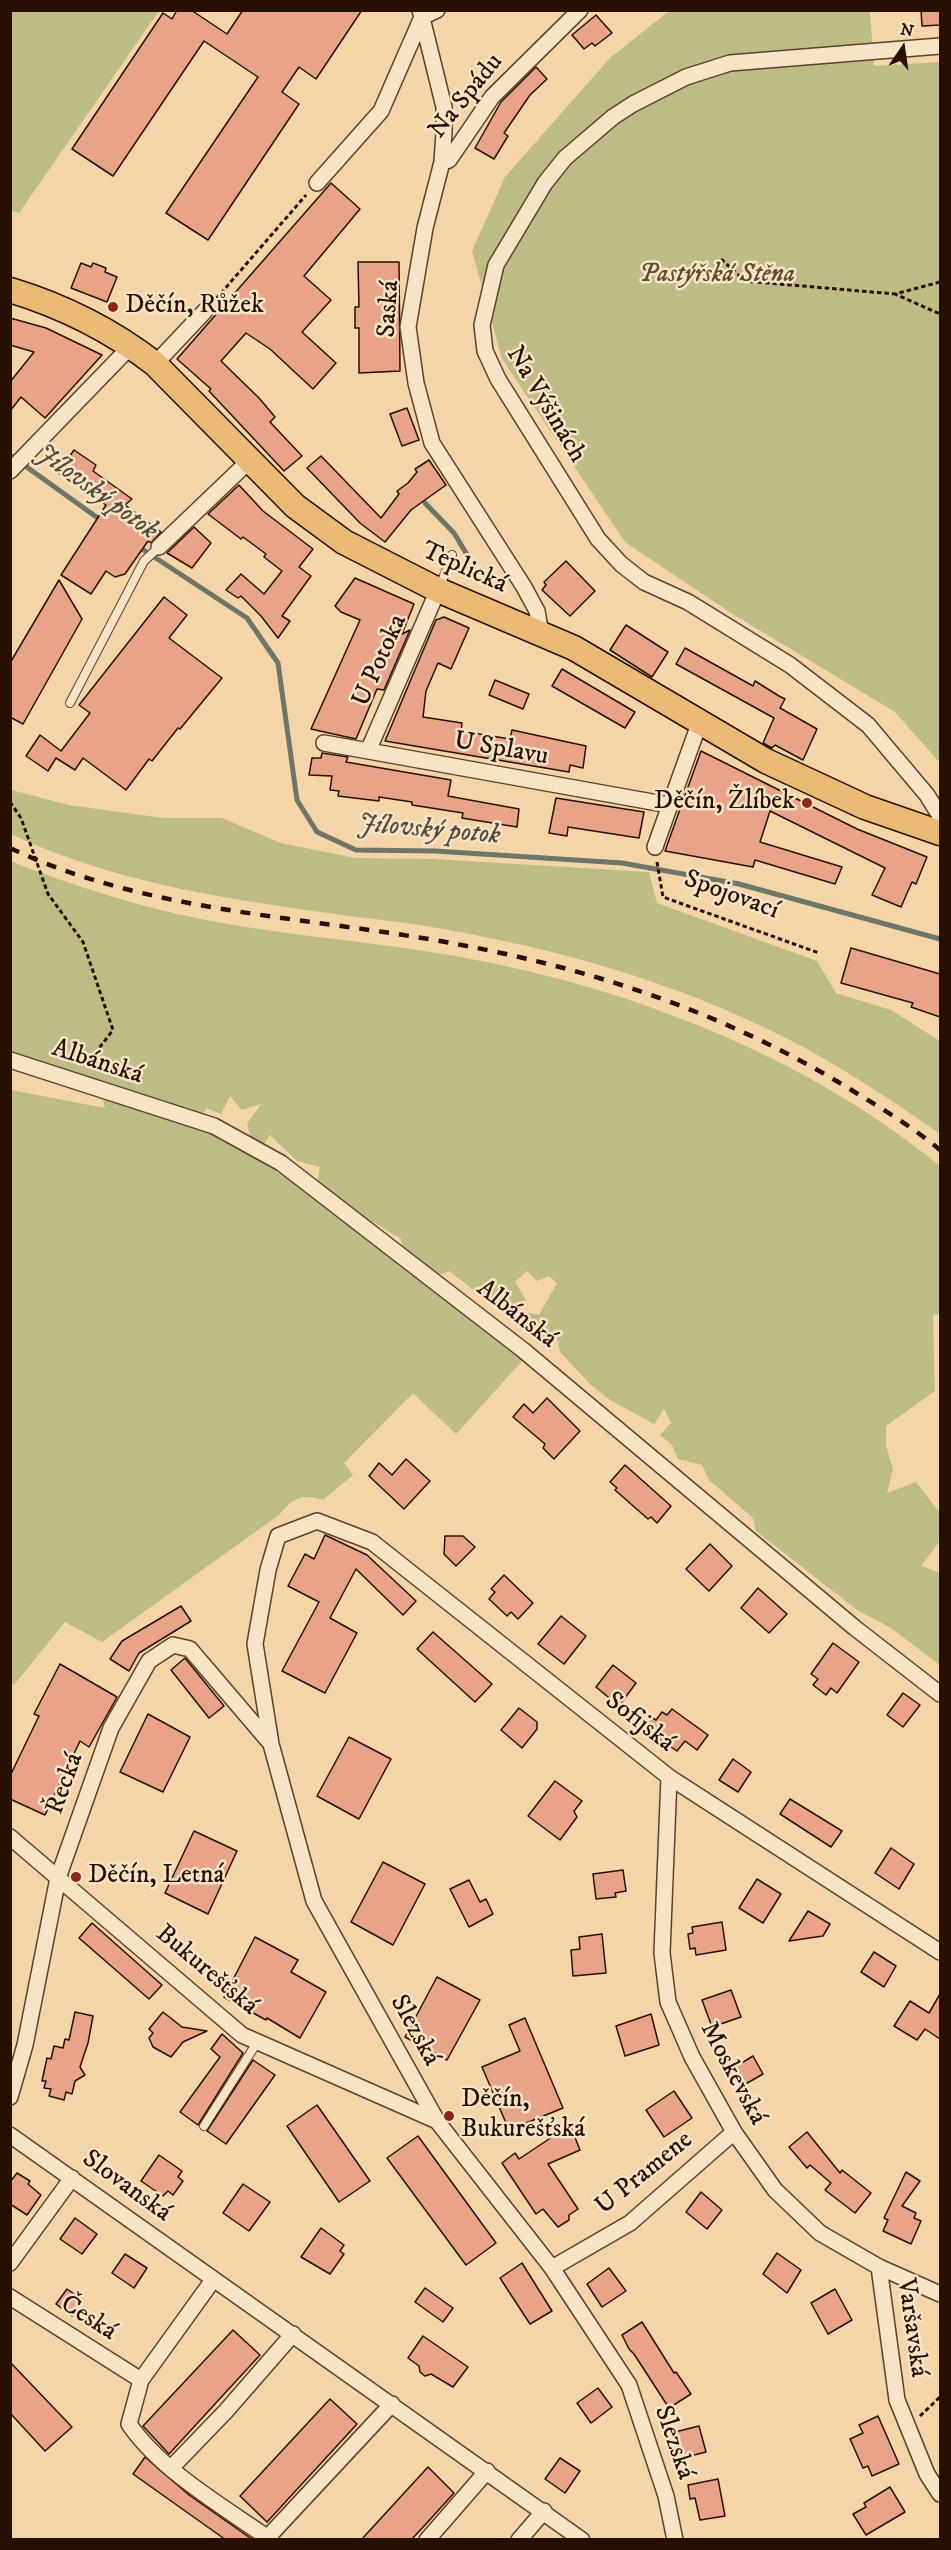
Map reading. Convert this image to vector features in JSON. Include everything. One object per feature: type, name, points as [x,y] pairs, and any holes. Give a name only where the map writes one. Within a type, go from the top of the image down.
[{"type":"main road","name":"Teplická","points":[[10,290],[64,309],[97,325],[131,346],[154,364],[295,506],[344,542],[438,590],[574,648],[699,724],[812,784],[865,807],[940,833]]},
{"type":"street","points":[[316,183],[381,111],[421,14],[437,10]]},
{"type":"street","name":"Na Spádu","points":[[442,162],[449,160],[492,97],[580,10]]},
{"type":"street","name":"Saská","points":[[421,14],[444,107],[442,162],[425,228],[408,327],[416,383],[432,442],[524,587],[537,611],[541,634]]},
{"type":"street","name":"Na Výšinách","points":[[940,46],[730,63],[686,77],[633,104],[613,117],[565,158],[530,206],[496,266],[482,325],[485,351],[498,379],[598,539],[621,564],[644,582],[688,602],[790,665],[868,725],[927,795],[940,816]]},
{"type":"street","points":[[154,364],[205,311]]},
{"type":"street","points":[[10,471],[131,346]]},
{"type":"street","points":[[159,547],[249,461]]},
{"type":"street","name":"U Potoka","points":[[368,751],[438,590]]},
{"type":"street","points":[[655,847],[699,724]]},
{"type":"street","name":"U Splavu","points":[[324,743],[669,805]]},
{"type":"street","name":"Albánská","points":[[10,1060],[213,1126],[281,1163],[523,1350],[855,1628],[940,1694]]},
{"type":"street","name":"Slezská","points":[[317,1521],[279,1536],[268,1569],[255,1644],[271,1744],[314,1901],[437,2121],[552,2268],[629,2385],[666,2496],[675,2540]]},
{"type":"street","name":"Sofijská","points":[[317,1521],[372,1542],[669,1777],[940,1952]]},
{"type":"street","name":"Řecká","points":[[10,2097],[25,2045],[58,1878],[111,1728],[150,1661],[173,1645],[190,1649],[271,1744]]},
{"type":"street","name":"Moskevská","points":[[669,1777],[662,1953],[668,2002],[692,2057],[734,2132],[775,2190],[820,2233],[879,2267],[940,2294]]},
{"type":"street","name":"Bukurešťská","points":[[10,1838],[242,2034],[437,2121]]},
{"type":"street","name":"U Pramene","points":[[552,2268],[630,2223],[734,2132]]},
{"type":"street","name":"Slovanská","points":[[10,2134],[582,2540]]},
{"type":"street","points":[[10,2263],[72,2178]]},
{"type":"street","name":"Varšavská","points":[[879,2267],[897,2400],[927,2474],[940,2494]]},
{"type":"street","points":[[213,2280],[141,2380],[129,2424],[140,2441],[204,2494],[270,2538],[392,2403]]},
{"type":"street","name":"Česká","points":[[10,2297],[141,2380]]},
{"type":"street","points":[[172,2467],[226,2411],[293,2334]]},
{"type":"street","points":[[427,2540],[487,2471]]},
{"type":"street","points":[[519,2540],[544,2511]]},
{"type":"lane","points":[[70,704],[144,561],[159,547]]},
{"type":"lane","points":[[438,590],[452,555]]},
{"type":"lane","points":[[204,2126],[258,2041]]},
{"type":"path","points":[[205,311],[316,183]]},
{"type":"path","points":[[720,259],[745,281],[895,294],[940,314]]},
{"type":"path","points":[[895,294],[940,282]]},
{"type":"path","points":[[10,802],[21,818],[48,894],[83,942],[113,1030],[90,1060],[112,1093]]},
{"type":"path","name":"Spojovací","points":[[655,847],[663,897],[819,953]]},
{"type":"path","points":[[908,2427],[940,2397]]},
{"type":"green space","points":[[11,10],[159,11],[19,213],[10,210]]},
{"type":"green space","name":"Pastýřská Stěna","points":[[669,11],[870,11],[874,66],[940,62],[940,763],[895,712],[731,613],[625,542],[502,359],[472,251],[505,177],[610,58]]},
{"type":"green space","points":[[11,790],[69,805],[163,818],[222,818],[281,843],[355,858],[434,859],[649,872],[657,903],[817,961],[836,993],[891,1010],[940,1041],[940,1134],[864,1083],[784,1037],[697,998],[610,968],[520,944],[473,935],[180,889],[52,852],[11,834]]},
{"type":"green space","points":[[10,861],[107,895],[181,915],[259,929],[418,950],[487,962],[557,978],[626,999],[760,1052],[823,1086],[883,1124],[940,1166],[940,1314],[933,1315],[935,1391],[886,1426],[886,1446],[893,1469],[887,1493],[916,1482],[940,1513],[940,1541],[921,1566],[940,1573],[940,1665],[891,1628],[857,1610],[756,1531],[753,1518],[709,1480],[702,1465],[678,1459],[672,1445],[660,1435],[671,1423],[664,1409],[654,1424],[610,1400],[590,1384],[560,1352],[555,1328],[550,1343],[540,1344],[513,1321],[520,1311],[539,1315],[557,1283],[549,1276],[537,1281],[527,1271],[515,1282],[526,1300],[499,1310],[449,1271],[430,1279],[406,1260],[401,1239],[363,1216],[355,1224],[524,1359],[456,1434],[413,1393],[344,1463],[353,1475],[323,1500],[303,1497],[293,1501],[279,1515],[102,1642],[65,1622],[14,1685],[11,1684],[11,1090],[105,1108],[99,1083],[11,1055]],"holes":[[[230,1096],[242,1110],[261,1104],[247,1124],[252,1142],[262,1146],[270,1135],[297,1161],[320,1167],[316,1190],[319,1199],[256,1158],[239,1150],[244,1143],[202,1117],[206,1108],[221,1114]]]},
{"type":"building","points":[[177,10],[191,10],[227,34],[243,10],[362,10],[316,79],[299,67],[282,92],[299,104],[208,240],[166,213],[258,77],[204,41],[113,176],[72,149],[163,13],[172,19]]},
{"type":"building","points":[[921,10],[940,10],[940,25],[922,26]]},
{"type":"building","points":[[596,15],[612,33],[595,46],[592,43],[584,49],[572,35]]},
{"type":"building","points":[[536,67],[547,79],[530,95],[504,133],[508,136],[494,159],[475,148],[501,102]]},
{"type":"building","points":[[331,183],[360,209],[304,276],[331,300],[302,332],[336,363],[313,389],[270,349],[246,333],[221,361],[259,398],[275,417],[270,422],[302,456],[284,471],[209,391],[211,389],[177,359]]},
{"type":"building","points":[[358,262],[399,262],[400,371],[359,373],[359,328],[355,328],[355,307],[359,307]]},
{"type":"building","points":[[81,263],[91,267],[93,263],[106,268],[105,272],[117,277],[107,302],[71,288]]},
{"type":"building","points":[[10,318],[46,328],[102,355],[45,418],[21,397],[10,411],[10,382],[34,352],[10,345]]},
{"type":"building","points":[[407,408],[419,440],[402,446],[390,414]]},
{"type":"building","points":[[74,450],[96,465],[93,471],[132,499],[125,505],[161,532],[151,543],[148,541],[125,574],[115,577],[106,571],[91,594],[61,575],[106,505],[58,473]]},
{"type":"building","points":[[321,456],[381,518],[399,494],[397,491],[417,472],[415,469],[429,460],[446,485],[411,510],[385,542],[360,523],[307,468]]},
{"type":"building","points":[[239,485],[263,511],[313,549],[299,567],[311,576],[282,616],[290,621],[278,638],[241,596],[238,598],[226,590],[241,574],[264,594],[282,571],[264,557],[266,554],[243,537],[241,539],[208,514]]},
{"type":"building","points":[[194,527],[211,543],[192,568],[167,553]]},
{"type":"building","points":[[566,561],[595,591],[570,616],[542,590],[546,585],[544,582]]},
{"type":"building","points":[[355,578],[414,604],[402,634],[410,630],[384,690],[377,689],[356,739],[311,729],[360,620],[341,612],[335,606]]},
{"type":"building","points":[[59,580],[82,619],[23,724],[10,717],[10,663]]},
{"type":"building","points":[[164,597],[187,615],[169,638],[222,678],[180,729],[178,728],[152,761],[149,759],[126,790],[83,758],[75,770],[56,758],[48,771],[26,756],[40,735],[61,751],[90,713],[79,705]]},
{"type":"building","points":[[444,617],[469,628],[451,669],[438,663],[426,691],[423,717],[462,723],[461,731],[510,739],[512,730],[586,746],[583,768],[570,765],[569,772],[385,741],[436,620]]},
{"type":"building","points":[[626,625],[668,652],[652,677],[610,650]]},
{"type":"building","points":[[685,648],[753,686],[755,681],[785,699],[780,708],[817,729],[803,760],[775,745],[772,748],[763,743],[774,718],[676,664]]},
{"type":"building","points":[[562,669],[635,712],[625,728],[552,686]]},
{"type":"building","points":[[495,680],[529,694],[523,709],[489,695]]},
{"type":"building","points":[[701,751],[857,829],[927,857],[916,884],[912,882],[901,907],[872,895],[885,868],[770,811],[760,842],[842,867],[835,884],[755,860],[753,867],[665,851]]},
{"type":"building","points":[[322,753],[348,757],[346,762],[451,780],[448,796],[519,809],[517,827],[462,818],[463,813],[412,805],[412,802],[379,797],[379,801],[338,796],[339,791],[330,790],[332,776],[309,775],[312,758],[321,758]]},
{"type":"building","points":[[556,798],[644,812],[639,838],[568,827],[567,836],[549,833]]},
{"type":"building","points":[[851,948],[940,974],[940,1017],[911,1007],[913,1003],[841,983]]},
{"type":"building","points":[[547,1398],[580,1431],[554,1459],[543,1448],[545,1444],[513,1417],[524,1404],[533,1413]]},
{"type":"building","points":[[406,1459],[430,1481],[404,1509],[369,1476],[379,1463],[392,1475]]},
{"type":"building","points":[[625,1465],[671,1506],[657,1523],[651,1517],[648,1519],[615,1490],[617,1488],[610,1482]]},
{"type":"building","points":[[325,1535],[367,1555],[416,1601],[403,1615],[356,1569],[330,1618],[357,1633],[325,1693],[282,1671],[319,1602],[288,1586],[305,1554],[314,1559]]},
{"type":"building","points":[[445,1536],[463,1536],[475,1547],[456,1566],[444,1554]]},
{"type":"building","points":[[710,1544],[732,1566],[709,1591],[686,1569]]},
{"type":"building","points":[[504,1575],[533,1603],[518,1619],[511,1612],[507,1616],[489,1599],[495,1592],[491,1589]]},
{"type":"building","points":[[758,1588],[787,1614],[769,1633],[741,1608]]},
{"type":"building","points":[[181,1606],[191,1621],[139,1653],[129,1671],[110,1659],[122,1641]]},
{"type":"building","points":[[561,1616],[586,1636],[564,1664],[538,1644]]},
{"type":"building","points":[[433,1632],[492,1684],[475,1702],[417,1649]]},
{"type":"building","points":[[833,1643],[859,1662],[837,1693],[831,1688],[826,1695],[813,1685],[818,1679],[811,1674]]},
{"type":"building","points":[[185,1658],[224,1706],[209,1718],[171,1670]]},
{"type":"building","points":[[60,1664],[117,1697],[89,1747],[80,1741],[45,1815],[10,1799],[10,1776],[39,1716],[34,1714]]},
{"type":"building","points":[[613,1665],[636,1683],[619,1706],[596,1687]]},
{"type":"building","points":[[903,1693],[920,1705],[903,1727],[887,1715]]},
{"type":"building","points":[[519,1708],[537,1722],[537,1729],[522,1748],[501,1730]]},
{"type":"building","points":[[672,1709],[708,1735],[697,1750],[685,1741],[677,1751],[641,1727],[649,1716],[656,1720],[662,1712],[667,1715]]},
{"type":"building","points":[[148,1714],[190,1737],[163,1792],[120,1772]]},
{"type":"building","points":[[349,1737],[391,1759],[359,1819],[317,1796]]},
{"type":"building","points":[[733,1759],[751,1772],[738,1792],[719,1780]]},
{"type":"building","points":[[555,1781],[582,1801],[574,1811],[577,1817],[560,1840],[528,1816]]},
{"type":"building","points":[[790,1799],[842,1831],[831,1847],[780,1814]]},
{"type":"building","points":[[194,1831],[237,1851],[208,1914],[165,1893]]},
{"type":"building","points":[[891,1848],[914,1864],[899,1889],[875,1873]]},
{"type":"building","points":[[383,1862],[425,1884],[393,1945],[351,1922]]},
{"type":"building","points":[[623,1870],[626,1891],[615,1893],[616,1897],[596,1899],[593,1874]]},
{"type":"building","points":[[757,1879],[781,1894],[763,1923],[739,1908]]},
{"type":"building","points":[[469,1880],[480,1902],[486,1899],[493,1914],[469,1927],[450,1889]]},
{"type":"building","points":[[808,1911],[830,1924],[823,1936],[789,1941]]},
{"type":"building","points":[[722,1922],[726,1950],[696,1955],[695,1948],[690,1949],[688,1934],[693,1933],[692,1927]]},
{"type":"building","points":[[92,1923],[162,1985],[149,1999],[79,1938]]},
{"type":"building","points":[[602,1934],[606,1973],[573,1976],[571,1950],[580,1949],[579,1937]]},
{"type":"building","points":[[255,1937],[298,1960],[291,1972],[326,1992],[300,2038],[267,2018],[266,2020],[224,1997]]},
{"type":"building","points":[[874,1952],[896,1966],[884,1987],[861,1972]]},
{"type":"building","points":[[437,1977],[480,2000],[447,2060],[405,2037]]},
{"type":"building","points":[[731,1990],[741,2017],[712,2027],[702,2000]]},
{"type":"building","points":[[940,1994],[940,2039],[925,2029],[917,2040],[894,2026],[910,2001],[929,2013]]},
{"type":"building","points":[[75,2012],[93,2016],[88,2043],[80,2067],[85,2075],[75,2081],[72,2094],[66,2092],[64,2100],[49,2096],[51,2089],[44,2088],[46,2081],[42,2081],[47,2058],[51,2059],[54,2046],[63,2048],[65,2039],[69,2040]]},
{"type":"building","points":[[163,2012],[182,2027],[207,2031],[183,2042],[171,2057],[153,2047],[149,2038],[153,2033],[149,2029]]},
{"type":"building","points":[[651,2014],[659,2045],[625,2056],[616,2026]]},
{"type":"building","points":[[525,2018],[563,2108],[509,2130],[482,2067],[520,2051],[509,2025]]},
{"type":"building","points":[[222,2034],[243,2053],[198,2125],[180,2112],[220,2057],[211,2049]]},
{"type":"building","points":[[753,2056],[763,2074],[742,2086],[732,2069]]},
{"type":"building","points":[[253,2060],[275,2075],[226,2144],[207,2131]]},
{"type":"building","points":[[674,2091],[692,2118],[664,2137],[646,2110]]},
{"type":"building","points":[[317,2105],[370,2181],[339,2202],[287,2126]]},
{"type":"building","points":[[570,2125],[580,2150],[548,2164],[578,2209],[569,2215],[569,2220],[558,2227],[543,2209],[536,2214],[502,2163],[515,2153],[519,2159]]},
{"type":"building","points":[[807,2132],[840,2173],[842,2170],[871,2193],[855,2213],[825,2190],[831,2183],[810,2165],[807,2168],[789,2147]]},
{"type":"building","points":[[418,2136],[496,2243],[466,2265],[387,2158]]},
{"type":"building","points":[[159,2155],[182,2171],[178,2177],[183,2181],[173,2195],[168,2191],[163,2196],[141,2181]]},
{"type":"building","points":[[906,2172],[920,2181],[902,2206],[916,2213],[914,2218],[921,2221],[911,2244],[883,2231],[888,2220],[884,2218]]},
{"type":"building","points":[[17,2173],[30,2181],[28,2184],[41,2195],[27,2215],[10,2204],[10,2182]]},
{"type":"building","points":[[243,2184],[270,2202],[249,2231],[223,2213]]},
{"type":"building","points":[[701,2192],[722,2210],[707,2229],[686,2212]]},
{"type":"building","points":[[75,2218],[97,2234],[82,2254],[60,2239]]},
{"type":"building","points":[[321,2228],[344,2245],[340,2251],[344,2254],[330,2274],[301,2257]]},
{"type":"building","points":[[777,2253],[801,2270],[787,2293],[763,2274]]},
{"type":"building","points":[[125,2254],[147,2268],[134,2288],[112,2273]]},
{"type":"building","points":[[522,2263],[552,2311],[530,2324],[500,2278]]},
{"type":"building","points":[[609,2268],[626,2291],[602,2307],[587,2284]]},
{"type":"building","points":[[425,2288],[453,2308],[443,2322],[415,2302]]},
{"type":"building","points":[[67,2289],[83,2300],[72,2316],[56,2304]]},
{"type":"building","points":[[835,2289],[852,2320],[828,2334],[811,2303]]},
{"type":"building","points":[[642,2322],[674,2373],[676,2372],[691,2394],[669,2408],[622,2335]]},
{"type":"building","points":[[233,2330],[260,2355],[169,2454],[143,2426]]},
{"type":"building","points":[[423,2336],[468,2367],[453,2387],[431,2374],[425,2376],[420,2372],[419,2366],[408,2358]]},
{"type":"building","points":[[10,2362],[72,2427],[45,2451],[10,2413]]},
{"type":"building","points":[[598,2388],[612,2407],[591,2423],[577,2403]]},
{"type":"building","points":[[330,2399],[357,2424],[267,2522],[240,2496]]},
{"type":"building","points":[[878,2416],[899,2464],[872,2476],[868,2466],[863,2468],[850,2439],[863,2433],[859,2425]]},
{"type":"building","points":[[699,2426],[706,2452],[682,2458],[675,2432]]},
{"type":"building","points":[[145,2457],[189,2495],[253,2540],[226,2540],[133,2474]]},
{"type":"building","points":[[560,2458],[580,2471],[565,2493],[545,2479]]},
{"type":"building","points":[[428,2467],[454,2493],[425,2525],[411,2540],[361,2540]]},
{"type":"building","points":[[718,2479],[725,2516],[700,2520],[695,2498],[690,2499],[688,2485]]},
{"type":"building","points":[[890,2487],[905,2512],[866,2535],[853,2514],[866,2507],[864,2503]]},
{"type":"waterway","name":"Jílovský potok","points":[[10,455],[102,521]]},
{"type":"waterway","points":[[425,503],[454,533],[466,553]]},
{"type":"waterway","name":"Jílovský potok","points":[[136,545],[247,618],[278,663],[297,800],[317,832],[356,850],[435,851],[622,863],[739,884],[940,939]]},
{"type":"railway","points":[[10,848],[109,885],[160,897],[265,916],[422,938],[538,961],[593,976],[702,1014],[754,1037],[858,1094],[940,1150]]},
{"type":"place","name":"Děčín, Růžek","points":[[113,307]]},
{"type":"place","name":"Děčín, Žlíbek","points":[[807,803]]},
{"type":"place","name":"Děčín, Letná","points":[[76,1877]]},
{"type":"place","name":"Děčín, Bukurešťská","points":[[449,2116]]}]
